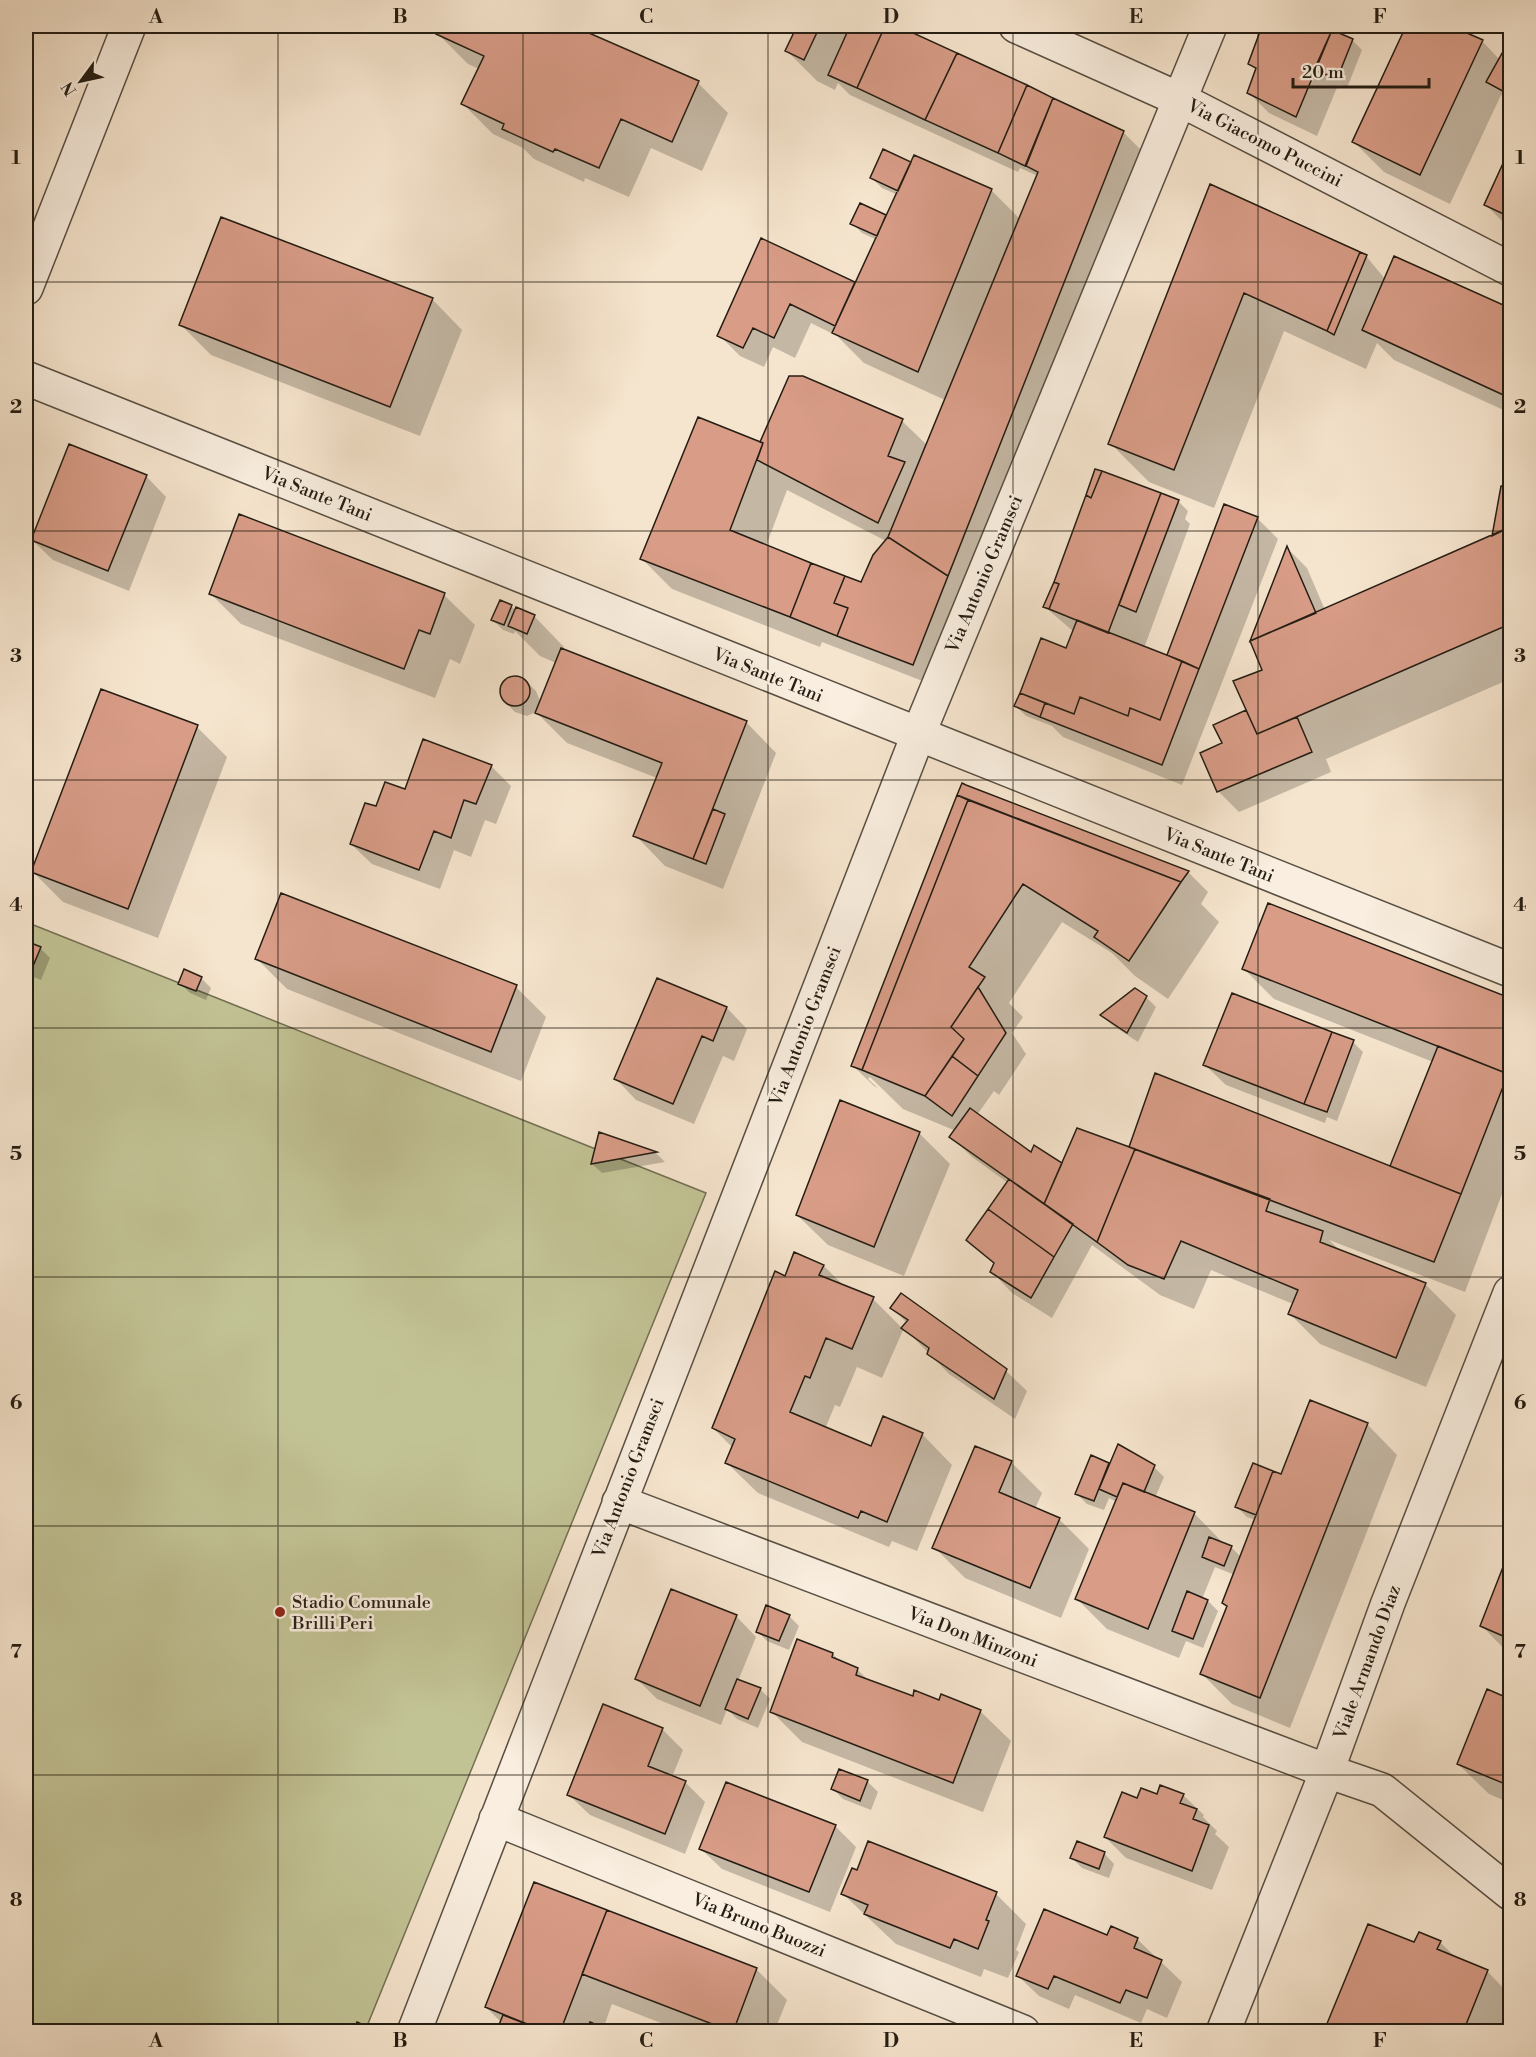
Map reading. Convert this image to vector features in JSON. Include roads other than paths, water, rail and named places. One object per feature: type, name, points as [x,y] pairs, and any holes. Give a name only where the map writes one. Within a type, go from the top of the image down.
[{"type":"street","points":[[26,288],[129,26]]},
{"type":"street","name":"Via Giacomo Puccini","points":[[1016,26],[1181,100],[1510,269]]},
{"type":"street","name":"Via Antonio Gramsci","points":[[414,2031],[918,735],[1210,26]]},
{"type":"street","name":"Via Sante Tani","points":[[26,378],[1510,970]]},
{"type":"street","name":"Viale Armando Diaz","points":[[1223,2031],[1327,1771],[1388,1603],[1510,1293]]},
{"type":"street","name":"Via Don Minzoni","points":[[619,1502],[1382,1790],[1510,1893]]},
{"type":"street","name":"Via Bruno Buozzi","points":[[496,1819],[1023,2031]]},
{"type":"place","name":"Stadio Comunale Brilli Peri","points":[[280,1612]]}]
